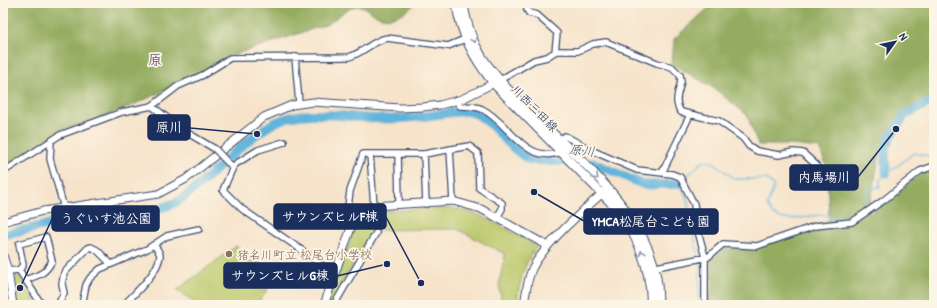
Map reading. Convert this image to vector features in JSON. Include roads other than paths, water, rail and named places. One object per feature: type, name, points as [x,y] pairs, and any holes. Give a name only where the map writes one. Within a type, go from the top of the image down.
[{"type":"main road","name":"川西三田線","points":[[456,3],[465,39],[478,63],[556,141],[575,155],[585,165],[605,191]]},
{"type":"main road","name":"川西三田線","points":[[463,3],[473,38],[497,82]]},
{"type":"main road","name":"川西三田線","points":[[556,141],[564,154],[575,166],[625,208],[634,220],[648,248],[658,305]]},
{"type":"main road","name":"川西三田線","points":[[651,268],[651,305]]},
{"type":"street","points":[[527,10],[529,13],[537,15],[557,33],[555,52]]},
{"type":"street","points":[[3,172],[51,141],[73,129],[122,112],[152,106],[178,86],[203,75],[230,58],[348,57],[356,55],[379,40],[387,38],[448,46],[465,39]]},
{"type":"street","points":[[3,222],[32,213],[141,198],[167,190],[195,173],[258,120],[279,109],[299,103],[329,102],[412,108],[440,105],[456,100],[497,82],[534,60],[547,57],[555,52],[578,51],[593,44],[606,42],[657,63],[672,67],[680,76],[682,81],[676,97],[678,108],[681,112],[719,121],[743,138],[749,146],[757,150],[779,155],[793,152],[803,153],[816,166]]},
{"type":"street","points":[[295,57],[299,103]]},
{"type":"street","points":[[456,100],[460,106],[473,106],[486,112],[535,153],[550,155],[564,154]]},
{"type":"street","points":[[152,106],[181,129],[215,148],[232,167]]},
{"type":"street","points":[[662,173],[690,115]]},
{"type":"street","points":[[556,141],[565,136],[593,152],[637,170],[680,177],[694,204],[705,305]]},
{"type":"street","points":[[51,141],[50,159],[64,208]]},
{"type":"street","points":[[284,142],[258,150],[234,165],[223,190],[242,209],[303,251],[335,276]]},
{"type":"street","points":[[352,225],[346,223],[350,191],[363,154],[424,154],[468,146],[478,153],[479,188],[502,203],[502,209],[497,217]]},
{"type":"street","points":[[450,150],[453,200]]},
{"type":"street","points":[[370,154],[374,206]]},
{"type":"street","points":[[398,154],[399,204]]},
{"type":"street","points":[[424,154],[426,204]]},
{"type":"street","points":[[651,268],[710,256],[723,244],[757,246],[815,226],[852,222],[884,200],[920,171],[934,166]]},
{"type":"street","points":[[524,305],[530,272],[548,246],[605,191]]},
{"type":"street","points":[[324,305],[352,225],[359,215],[374,206],[426,204],[453,200],[481,209],[548,246]]},
{"type":"street","points":[[82,305],[84,292],[90,278],[100,269],[154,245],[175,233],[199,229]]},
{"type":"street","points":[[334,305],[376,233]]},
{"type":"street","points":[[8,271],[19,270],[23,265],[19,244],[46,237],[52,261],[47,270],[42,274],[25,280]]},
{"type":"street","points":[[124,305],[151,276],[160,256],[154,245]]},
{"type":"street","points":[[58,305],[64,293],[62,284],[64,273],[88,248],[91,247],[97,250],[111,264]]},
{"type":"street","points":[[4,258],[8,271],[13,305]]},
{"type":"street","points":[[19,270],[42,305]]},
{"type":"waterway","points":[[886,173],[885,148],[889,139],[905,115],[934,100]]},
{"type":"waterway","name":"原川","points":[[3,235],[59,222],[155,210],[171,205],[192,191],[237,150],[261,131],[274,123],[301,115],[331,115],[391,119],[469,111],[486,120],[514,148],[530,160],[594,163],[644,185],[678,184]]},
{"type":"waterway","points":[[683,180],[702,162],[708,161],[715,163],[734,179],[767,179],[774,187],[767,205],[772,213],[778,217],[792,219],[827,215],[834,218],[839,218],[858,214],[865,205],[868,189],[880,187],[880,179],[914,153],[934,157]]},
{"type":"waterway","points":[[680,182],[678,184],[687,200],[699,257]]},
{"type":"waterway","points":[[699,305],[700,261]]},
{"type":"place","name":"内馬場川","points":[[896,129]]},
{"type":"place","name":"原川","points":[[257,134]]},
{"type":"place","name":"YMCA松尾台こども園","points":[[534,192]]},
{"type":"place","name":"猪名川町立 松尾台小学校","points":[[229,254]]},
{"type":"place","name":"サウンズヒルG棟","points":[[387,264]]},
{"type":"place","name":"サウンズヒルF棟","points":[[421,283]]},
{"type":"place","name":"うぐいす池公園","points":[[20,288]]},
{"type":"district","name":"原","points":[[155,59]]}]
